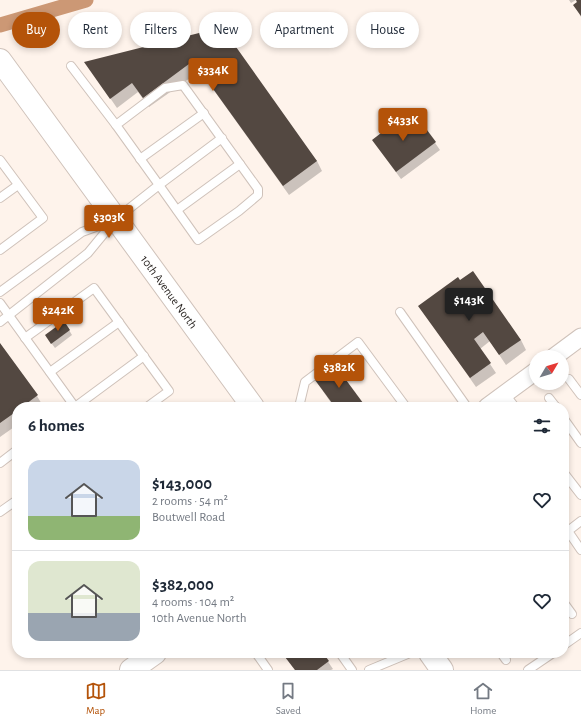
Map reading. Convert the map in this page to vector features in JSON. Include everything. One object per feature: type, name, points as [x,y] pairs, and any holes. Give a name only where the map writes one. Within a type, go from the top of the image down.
[{"type":"street","name":"10th Avenue North","points":[[0,60],[249,402]]},
{"type":"street","points":[[563,350],[581,337]]},
{"type":"street","points":[[510,400],[529,379]]},
{"type":"street","points":[[131,670],[148,658]]},
{"type":"street","points":[[434,658],[442,670]]},
{"type":"lane","points":[[72,66],[198,240],[239,211],[258,195],[258,189],[183,85],[165,88],[116,125]]},
{"type":"lane","points":[[140,159],[204,113]]},
{"type":"lane","points":[[0,322],[88,253],[116,219],[222,138]]},
{"type":"lane","points":[[0,160],[43,218],[0,250]]},
{"type":"lane","points":[[177,210],[240,164]]},
{"type":"lane","points":[[0,198],[18,185]]},
{"type":"lane","points":[[0,292],[82,232],[116,219]]},
{"type":"lane","points":[[25,338],[94,288],[169,391],[154,402]]},
{"type":"lane","points":[[0,303],[71,402]]},
{"type":"lane","points":[[400,312],[463,402]]},
{"type":"lane","points":[[50,372],[119,322]]},
{"type":"lane","points":[[300,402],[304,382],[358,342],[402,402]]},
{"type":"lane","points":[[82,402],[144,356]]},
{"type":"lane","points":[[569,379],[581,395]]},
{"type":"lane","points":[[549,398],[552,402]]},
{"type":"lane","points":[[569,426],[581,443]]},
{"type":"lane","points":[[0,462],[12,454]]},
{"type":"lane","points":[[569,480],[581,496]]},
{"type":"lane","points":[[0,512],[12,504]]},
{"type":"lane","points":[[569,530],[581,521]]},
{"type":"lane","points":[[569,536],[581,550]]},
{"type":"lane","points":[[569,610],[572,614]]},
{"type":"lane","points":[[569,642],[580,636]]},
{"type":"lane","points":[[260,658],[268,670]]},
{"type":"lane","points":[[344,658],[352,670]]},
{"type":"lane","points":[[369,670],[398,658]]},
{"type":"lane","points":[[528,670],[546,658]]},
{"type":"building","points":[[576,0],[581,0],[581,16],[573,5],[577,2]]},
{"type":"building","points":[[199,33],[199,48],[237,48],[317,161],[283,186],[193,61],[143,98],[132,83],[110,99],[84,62],[140,48],[191,48],[191,35]]},
{"type":"building","points":[[407,113],[419,129],[424,126],[436,142],[396,172],[372,140]]},
{"type":"building","points":[[473,271],[521,340],[499,355],[483,332],[474,339],[491,363],[470,378],[418,306],[458,277],[460,280]]},
{"type":"building","points":[[64,321],[70,330],[51,344],[45,335]]},
{"type":"building","points":[[0,343],[38,395],[29,402],[12,402],[12,415],[0,423]]},
{"type":"building","points":[[335,365],[362,402],[331,402],[315,380]]},
{"type":"building","points":[[286,658],[327,658],[329,661],[317,670],[295,670]]},
{"type":"waterway","points":[[0,25],[86,0]]}]
